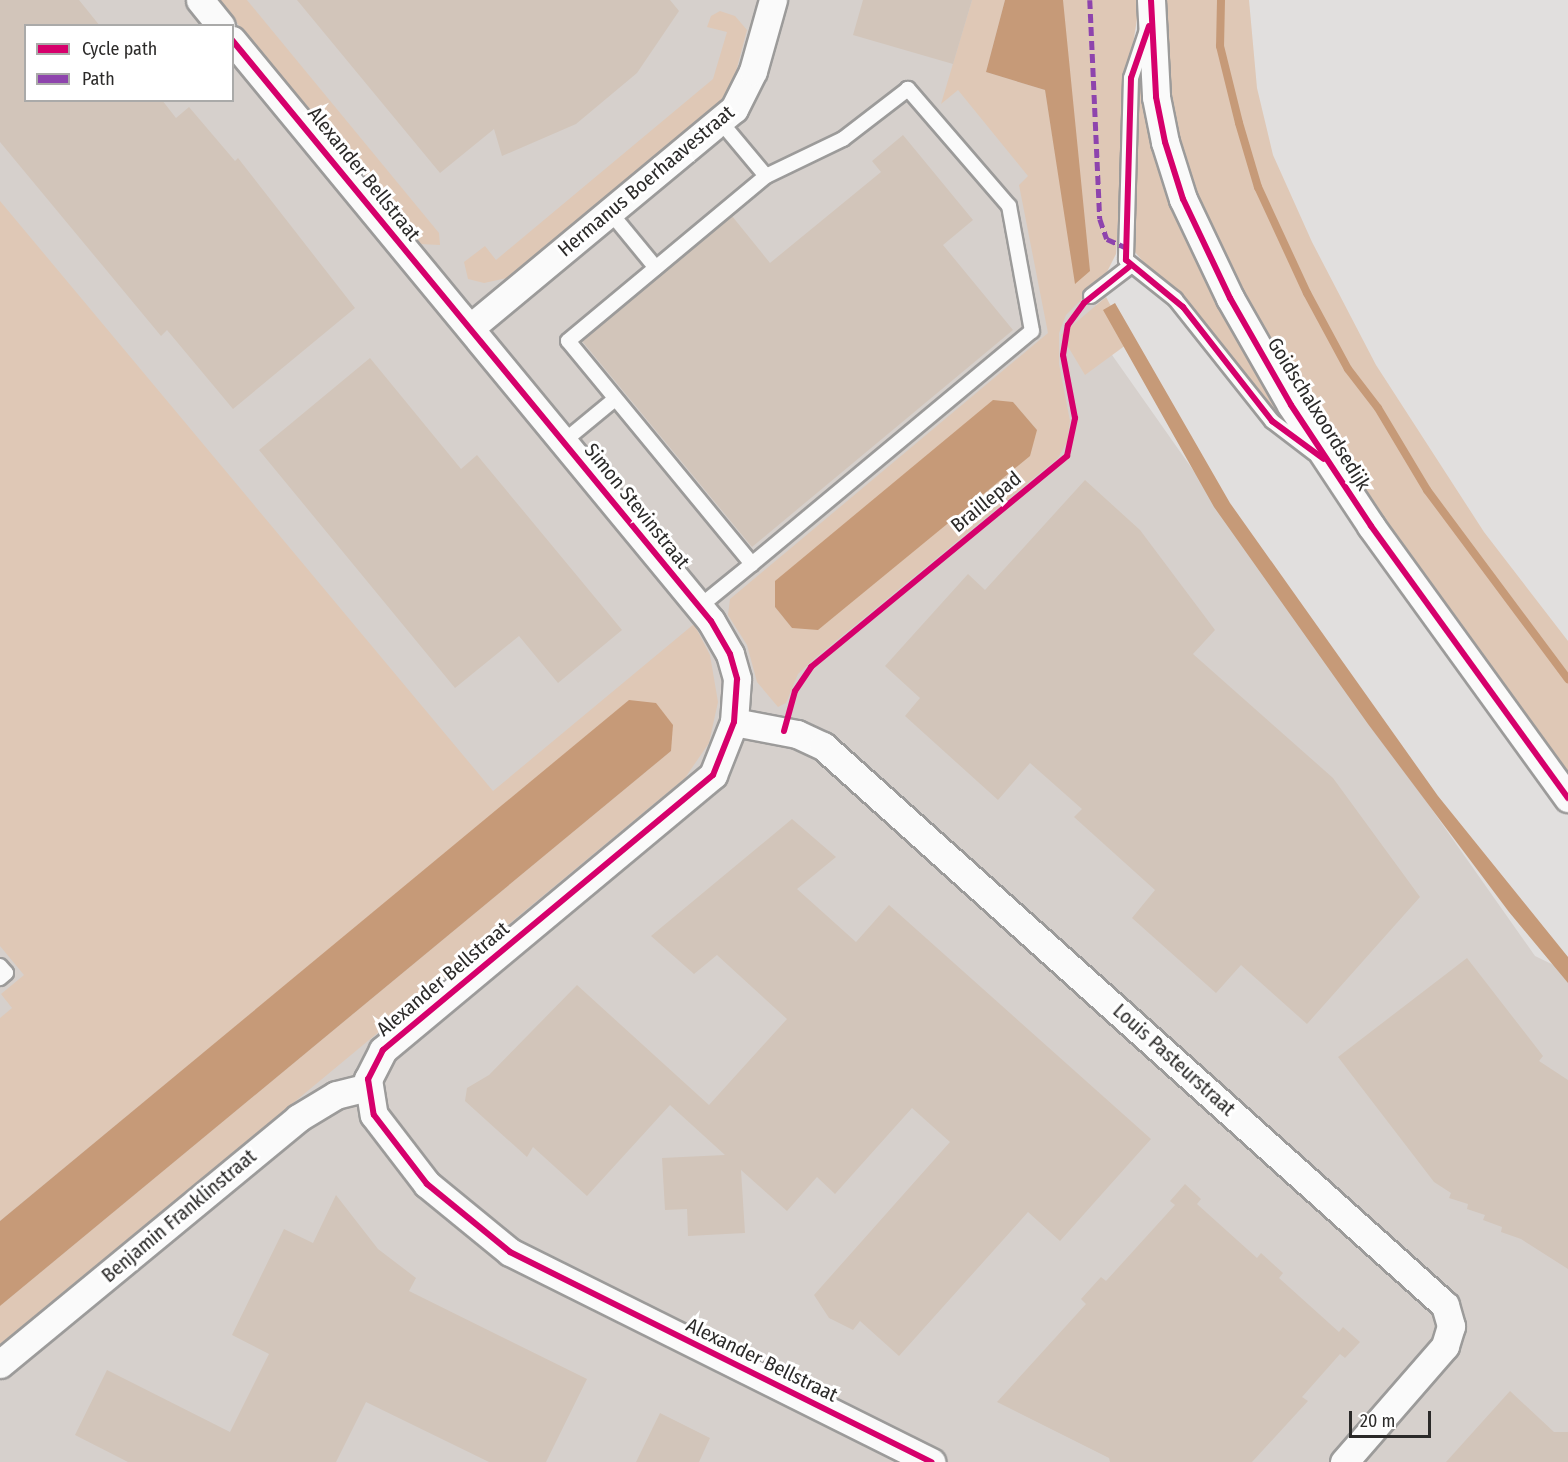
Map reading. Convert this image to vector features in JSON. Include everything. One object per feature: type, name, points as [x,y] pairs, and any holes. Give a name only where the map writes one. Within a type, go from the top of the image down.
[{"type":"street","points":[[200,0],[219,24]]},
{"type":"street","name":"Hermanus Boerhaavestraat","points":[[470,328],[720,121],[745,90],[773,0]]},
{"type":"street","name":"Goidschalxoordsedijk","points":[[1151,11],[1161,124],[1183,199],[1255,344],[1329,463],[1441,627],[1568,798]]},
{"type":"street","name":"Alexander Bellstraat","points":[[234,42],[470,328]]},
{"type":"street","name":"Simon Stevinstraat","points":[[470,328],[699,607],[730,654],[737,685],[734,722]]},
{"type":"street","name":"Alexander Bellstraat","points":[[734,722],[723,758],[707,781],[383,1050],[372,1065],[367,1087],[378,1121],[418,1173],[498,1244],[932,1462]]},
{"type":"street","name":"Louis Pasteurstraat","points":[[734,722],[797,734],[824,746],[1445,1305],[1451,1326],[1445,1346],[1344,1462]]},
{"type":"street","name":"Benjamin Franklinstraat","points":[[0,1364],[297,1118],[336,1095],[367,1087]]},
{"type":"lane","points":[[1151,11],[1131,78],[1125,239],[1130,267],[1183,307],[1283,431],[1329,463]]},
{"type":"lane","points":[[699,607],[752,564],[1032,331],[1010,206],[908,89],[843,139],[766,176],[568,341],[752,564]]},
{"type":"lane","points":[[720,121],[766,176]]},
{"type":"lane","points":[[610,212],[656,268]]},
{"type":"lane","points":[[1091,296],[1130,267]]},
{"type":"lane","points":[[563,442],[615,399]]},
{"type":"lane","points":[[0,966],[6,973],[0,978]]},
{"type":"shaded area","points":[[0,0],[1082,0],[1098,335],[1535,956],[1568,972],[1568,1462],[0,1462]]},
{"type":"shaded area","points":[[218,0],[247,0],[439,233],[440,245],[420,244]]},
{"type":"shaded area","points":[[972,0],[1005,0],[986,72],[1045,90],[1076,284],[1063,0],[1140,0],[1126,89],[1116,254],[1105,276],[1066,315],[1059,333],[1059,364],[1070,421],[1067,442],[1058,458],[815,658],[798,674],[786,703],[778,707],[757,682],[747,645],[728,615],[730,599],[1048,333],[1019,185],[1028,176],[958,90],[941,104]],"holes":[[[1013,402],[1037,430],[792,628],[775,607]]]},
{"type":"shaded area","points":[[1005,0],[1063,0],[1090,271],[1075,284],[1045,90],[986,72]]},
{"type":"shaded area","points":[[1163,0],[1249,0],[1257,88],[1273,155],[1312,242],[1376,365],[1484,532],[1568,641],[1568,780],[1386,531],[1266,341],[1193,194],[1170,115]]},
{"type":"shaded area","points":[[720,11],[735,16],[747,30],[734,79],[720,102],[507,278],[484,283],[468,279],[464,262],[485,246],[496,260],[713,79],[727,32],[707,27],[711,16]]},
{"type":"shaded area","points":[[1142,65],[1143,82],[1297,433],[1281,422],[1134,251],[1135,88]]},
{"type":"shaded area","points":[[0,201],[493,791],[694,624],[710,655],[718,702],[709,743],[685,778],[0,1346],[0,1306],[671,751],[629,701],[0,1221],[0,1018],[12,1008],[1,994],[24,975],[0,946]]},
{"type":"shaded area","points":[[1106,297],[1130,342],[1085,375],[1061,335]]},
{"type":"shaded area","points":[[1115,303],[1230,503],[1438,796],[1568,957],[1568,983],[1509,912],[1368,724],[1214,507],[1103,310]]},
{"type":"shaded area","points":[[993,400],[1013,402],[1037,430],[1030,456],[818,630],[792,628],[775,607],[775,581]]},
{"type":"shaded area","points":[[629,700],[656,703],[673,725],[671,751],[0,1306],[0,1221]]},
{"type":"building","points":[[0,0],[79,0],[98,24],[24,24],[24,102],[164,102],[176,118],[189,107],[235,161],[238,158],[355,308],[233,409],[167,330],[161,336],[0,142]]},
{"type":"building","points":[[297,0],[670,0],[679,11],[637,73],[576,124],[502,156],[494,129],[440,173]]},
{"type":"building","points":[[863,0],[972,0],[953,64],[853,35]]},
{"type":"building","points":[[903,135],[973,220],[943,245],[1013,330],[752,547],[582,341],[732,216],[770,263],[881,172],[872,161]]},
{"type":"building","points":[[370,358],[461,469],[477,455],[622,630],[558,683],[519,636],[455,688],[259,450]]},
{"type":"building","points":[[1085,480],[1140,530],[1215,630],[1193,654],[1333,778],[1420,897],[1307,1024],[1241,965],[1216,993],[1132,918],[1155,890],[1074,817],[1082,809],[1030,763],[998,800],[905,716],[920,698],[885,666],[968,574],[985,590]]},
{"type":"building","points":[[792,819],[836,857],[797,889],[856,942],[889,905],[1151,1139],[1060,1241],[1028,1212],[899,1356],[860,1321],[853,1330],[829,1318],[814,1295],[950,1142],[912,1108],[835,1194],[817,1177],[787,1211],[741,1170],[745,1233],[688,1236],[687,1209],[665,1210],[662,1158],[725,1155],[670,1105],[587,1196],[533,1147],[527,1157],[465,1101],[467,1088],[489,1075],[577,985],[709,1105],[787,1019],[717,955],[694,974],[651,936]]},
{"type":"building","points":[[1467,958],[1543,1056],[1539,1061],[1568,1080],[1568,1269],[1521,1239],[1501,1232],[1502,1227],[1483,1220],[1485,1215],[1467,1209],[1468,1204],[1449,1198],[1451,1193],[1434,1182],[1338,1057]]},
{"type":"building","points":[[1185,1184],[1201,1199],[1197,1204],[1257,1258],[1261,1253],[1283,1273],[1279,1278],[1339,1332],[1343,1327],[1360,1342],[1345,1358],[1340,1354],[1302,1397],[1308,1401],[1252,1462],[1110,1462],[1109,1458],[997,1402],[1086,1304],[1081,1299],[1101,1277],[1106,1281],[1175,1205],[1170,1201]]},
{"type":"building","points":[[336,1195],[378,1249],[416,1278],[409,1291],[587,1379],[546,1462],[489,1462],[366,1402],[336,1462],[128,1462],[75,1435],[107,1370],[230,1432],[269,1354],[232,1335],[284,1229],[313,1243]]},
{"type":"building","points":[[1510,1391],[1554,1432],[1568,1432],[1568,1462],[1446,1462]]},
{"type":"building","points":[[660,1413],[710,1438],[699,1462],[636,1462]]},
{"type":"waterway","points":[[1221,0],[1220,46],[1239,123],[1258,187],[1307,293],[1348,369],[1378,408],[1427,490],[1568,679]]},
{"type":"marked path","points":[[1090,0],[1100,219],[1107,239],[1125,247]]},
{"type":"cycle path","points":[[1151,0],[1156,97],[1165,142],[1183,199],[1230,298],[1291,405],[1371,526],[1568,798]]},
{"type":"cycle path","points":[[1149,26],[1131,78],[1126,260],[1183,307],[1272,421],[1324,459]]},
{"type":"cycle path","points":[[234,42],[711,621],[730,654],[737,679],[734,722],[713,775],[383,1050],[368,1079],[374,1115],[427,1184],[510,1252],[932,1462]]},
{"type":"cycle path","name":"Braillepad","points":[[784,731],[795,691],[811,667],[1067,456],[1075,418],[1063,355],[1068,325],[1084,303],[1129,267]]}]
